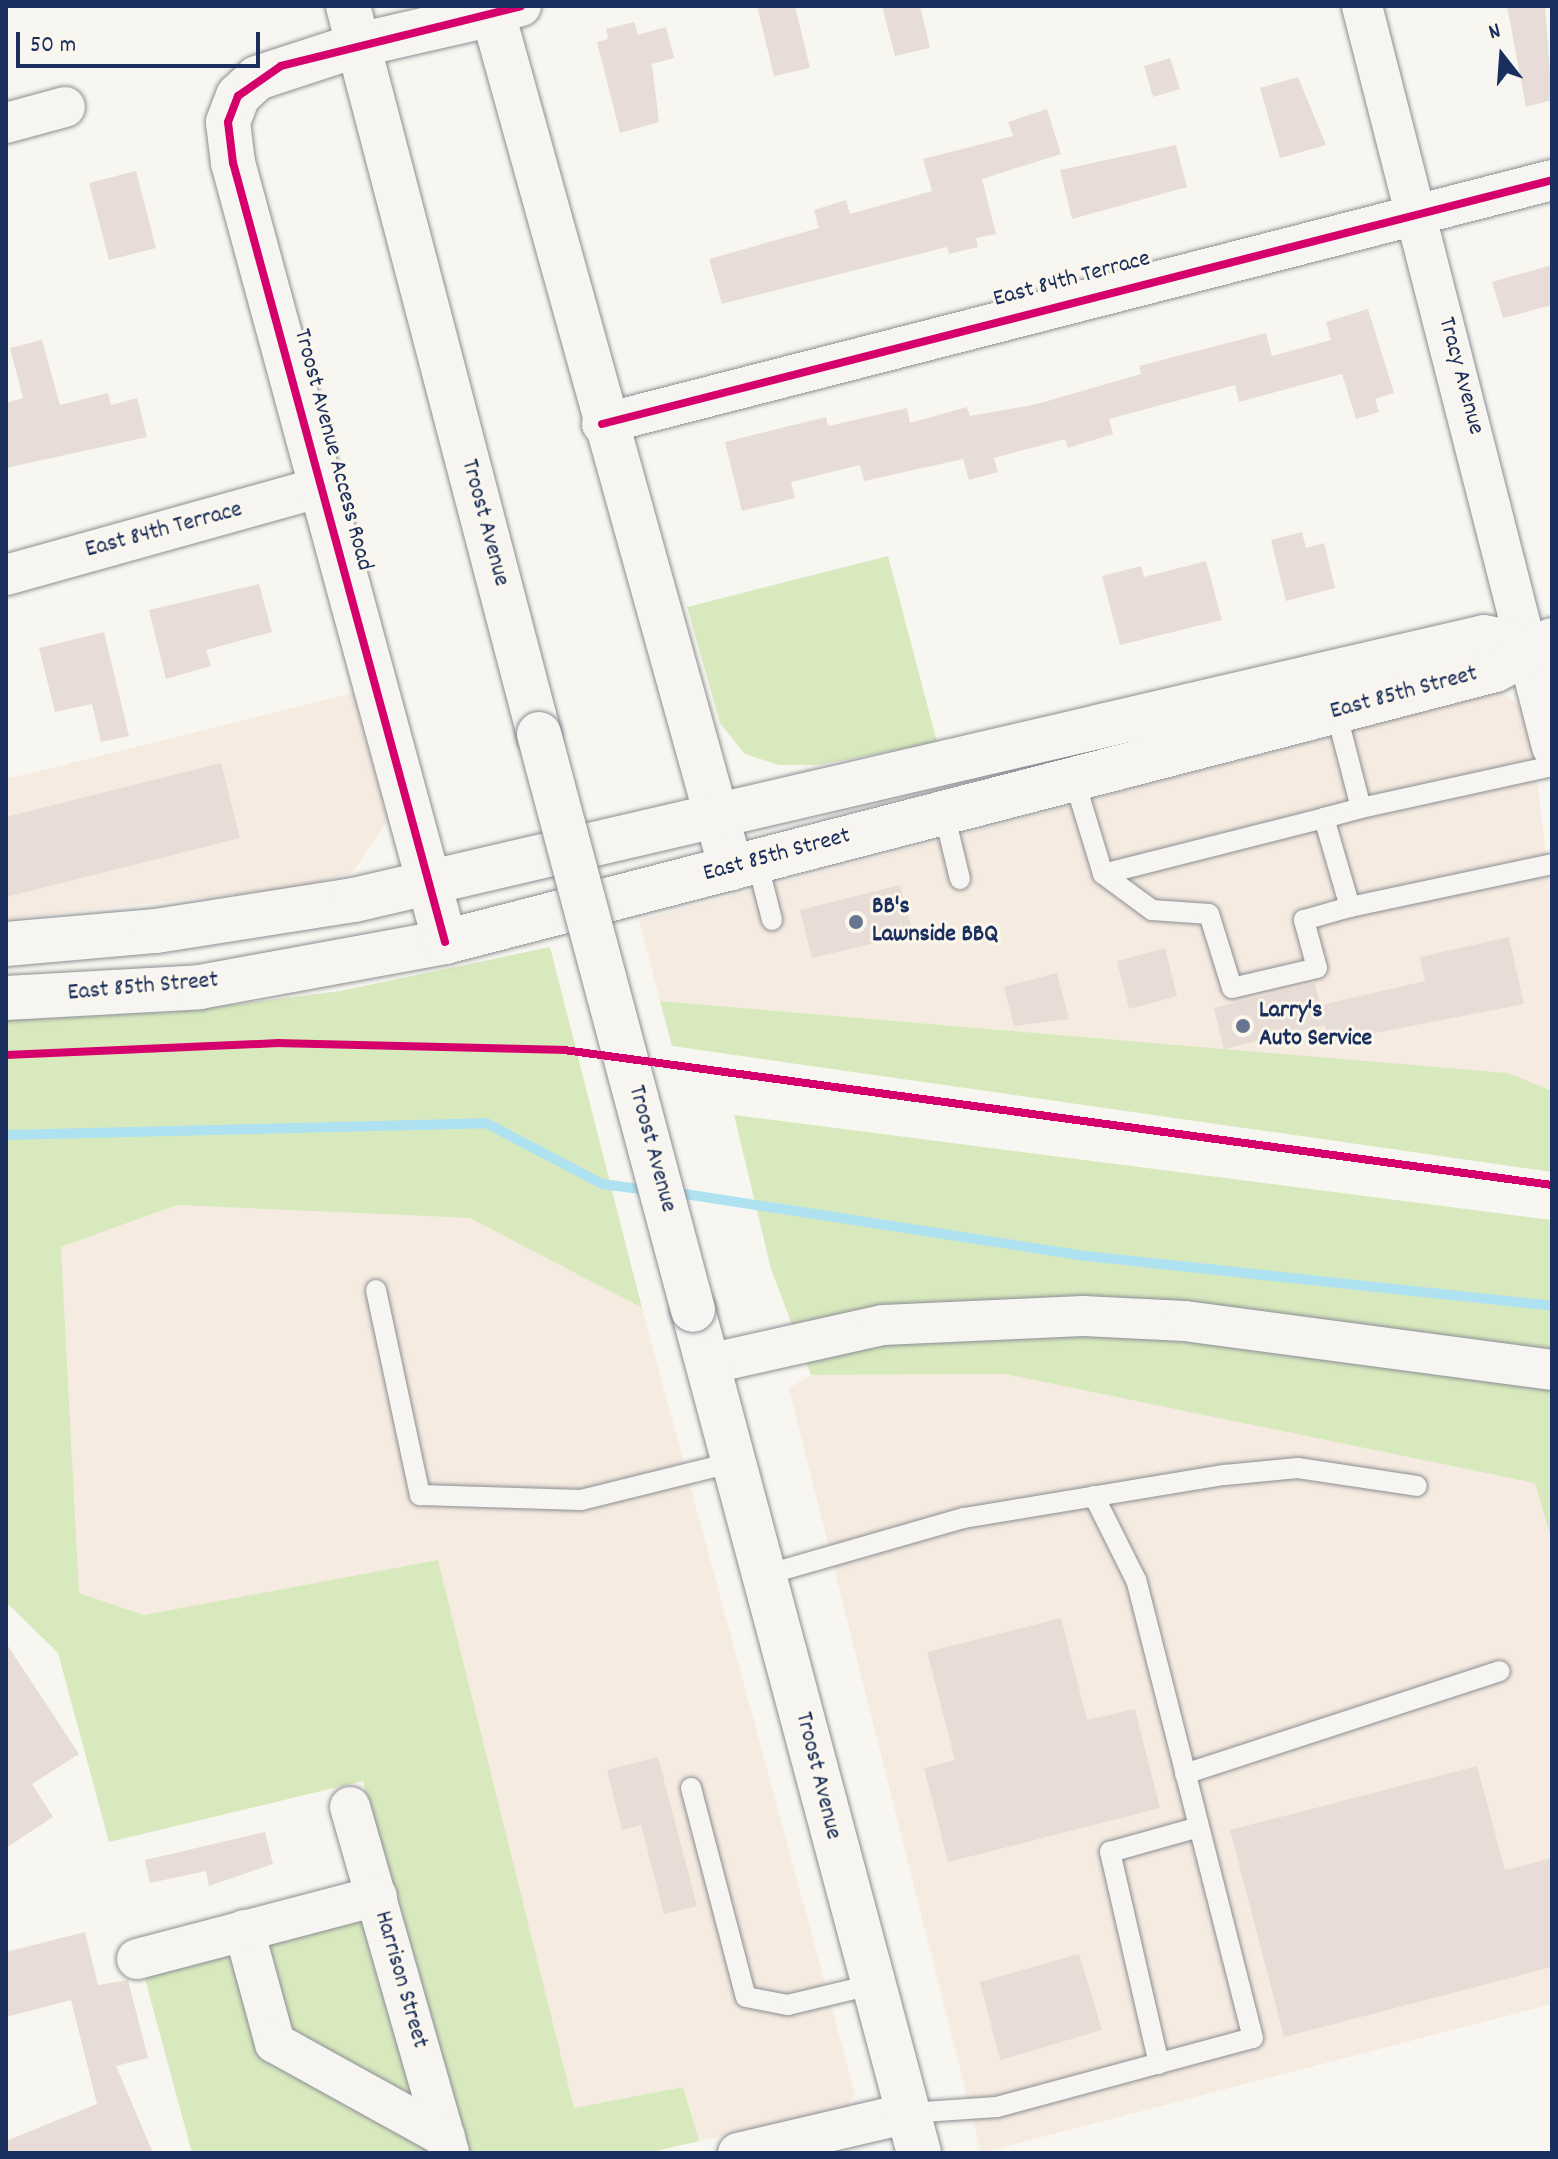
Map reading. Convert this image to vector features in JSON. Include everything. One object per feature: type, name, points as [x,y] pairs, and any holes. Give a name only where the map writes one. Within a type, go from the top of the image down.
[{"type":"main road","name":"Troost Avenue Access Road","points":[[445,942],[233,163],[228,122],[238,96],[257,78],[353,26],[507,10]]},
{"type":"main road","points":[[507,10],[602,424],[716,812],[744,865]]},
{"type":"main road","name":"Troost Avenue","points":[[353,26],[871,1985],[913,2133]]},
{"type":"main road","name":"East 85th Street","points":[[6,944],[254,917],[431,882],[716,812],[1484,637],[1542,643]]},
{"type":"main road","name":"East 85th Street","points":[[6,998],[200,987],[445,942],[1495,670],[1542,643]]},
{"type":"street","name":"Tracy Avenue","points":[[1362,6],[1417,211],[1542,643],[1552,747]]},
{"type":"street","points":[[6,123],[65,107]]},
{"type":"street","name":"East 84th Terrace","points":[[602,424],[1417,211],[1552,180]]},
{"type":"street","name":"East 84th Terrace","points":[[6,575],[321,487]]},
{"type":"street","points":[[708,1364],[883,1325],[1083,1316],[1185,1321],[1552,1370]]},
{"type":"street","name":"Harrison Street","points":[[350,1807],[447,2145]]},
{"type":"street","points":[[137,1959],[377,1896]]},
{"type":"street","points":[[244,1930],[275,2043],[447,2145]]},
{"type":"street","points":[[738,2153],[913,2133]]},
{"type":"lane","points":[[1336,711],[1361,808]]},
{"type":"lane","points":[[1103,874],[1361,808],[1552,766]]},
{"type":"lane","points":[[1074,779],[1103,874],[1152,910],[1209,914],[1232,988],[1317,968],[1304,920],[1350,907],[1552,864]]},
{"type":"lane","points":[[944,813],[960,879]]},
{"type":"lane","points":[[1324,818],[1350,907]]},
{"type":"lane","points":[[744,865],[772,920]]},
{"type":"lane","points":[[376,1290],[420,1495],[581,1500],[734,1462]]},
{"type":"lane","points":[[765,1575],[964,1518],[1094,1496],[1298,1468],[1417,1486]]},
{"type":"lane","points":[[913,2133],[997,2107],[1253,2038],[1136,1580],[1094,1496]]},
{"type":"lane","points":[[1185,1774],[1500,1671]]},
{"type":"lane","points":[[691,1788],[746,1997],[788,2005],[871,1985]]},
{"type":"lane","points":[[1159,2064],[1110,1852],[1199,1827]]},
{"type":"shaded area","points":[[1499,692],[1529,711],[1552,907],[1552,1091],[1507,1073],[660,1001],[639,920]]},
{"type":"shaded area","points":[[353,693],[387,821],[352,873],[299,887],[6,919],[6,779]]},
{"type":"shaded area","points":[[177,1205],[470,1218],[642,1308],[855,2094],[845,2109],[699,2141],[683,2087],[574,2108],[438,1561],[144,1615],[79,1593],[61,1247]]},
{"type":"shaded area","points":[[1005,1374],[1536,1483],[1552,1541],[1552,2004],[981,2153],[789,1388],[811,1375]]},
{"type":"green space","points":[[888,556],[937,742],[819,765],[779,765],[745,754],[720,723],[687,607]]},
{"type":"green space","points":[[550,947],[642,1308],[470,1218],[177,1205],[61,1247],[79,1593],[144,1615],[438,1560],[574,2108],[683,2087],[699,2141],[648,2153],[192,2153],[144,1975],[393,1904],[363,1781],[109,1842],[58,1653],[6,1602],[6,1020],[183,1011],[340,991]]},
{"type":"green space","points":[[660,1001],[1508,1073],[1552,1091],[1552,1172],[672,1046]]},
{"type":"green space","points":[[734,1115],[1552,1220],[1552,1541],[1535,1483],[1005,1374],[811,1375],[771,1269]]},
{"type":"building","points":[[757,6],[795,6],[810,68],[774,76]]},
{"type":"building","points":[[882,6],[920,6],[930,48],[895,56]]},
{"type":"building","points":[[1507,6],[1545,6],[1552,100],[1526,107]]},
{"type":"building","points":[[634,22],[638,35],[666,27],[674,58],[652,64],[659,122],[620,133],[597,42],[608,39],[606,29]]},
{"type":"building","points":[[1170,58],[1180,89],[1153,97],[1144,66]]},
{"type":"building","points":[[1298,77],[1326,145],[1280,158],[1260,88]]},
{"type":"building","points":[[1047,109],[1061,154],[982,179],[996,234],[976,238],[978,247],[949,254],[947,247],[722,304],[709,259],[819,228],[814,210],[846,200],[850,214],[932,191],[923,159],[1013,136],[1008,122]]},
{"type":"building","points":[[1176,145],[1187,187],[1072,219],[1060,170]]},
{"type":"building","points":[[136,171],[156,248],[109,260],[89,183]]},
{"type":"building","points":[[1552,265],[1552,305],[1503,318],[1492,282]]},
{"type":"building","points":[[1368,309],[1394,393],[1375,399],[1379,412],[1356,419],[1342,374],[1239,402],[1235,385],[1109,419],[1113,434],[1068,448],[1065,439],[994,458],[998,472],[969,480],[963,459],[864,481],[860,465],[791,482],[795,498],[742,511],[725,442],[826,417],[828,426],[907,408],[910,423],[967,407],[970,416],[1037,404],[1141,374],[1139,366],[1266,333],[1272,356],[1331,340],[1326,322]]},
{"type":"building","points":[[42,340],[60,405],[108,393],[111,405],[137,398],[147,437],[6,468],[6,403],[23,398],[10,348]]},
{"type":"building","points":[[1302,532],[1306,548],[1324,543],[1335,588],[1286,601],[1271,540]]},
{"type":"building","points":[[1206,561],[1222,620],[1120,645],[1102,576],[1141,566],[1144,577]]},
{"type":"building","points":[[259,584],[272,632],[206,650],[211,666],[166,679],[149,610]]},
{"type":"building","points":[[104,632],[129,736],[101,742],[92,704],[55,712],[39,648]]},
{"type":"building","points":[[221,763],[240,838],[6,897],[6,817]]},
{"type":"building","name":"BB's Lawnside BBQ","points":[[900,885],[913,934],[812,958],[800,910]]},
{"type":"building","points":[[1509,937],[1524,1004],[1329,1042],[1325,1025],[1224,1049],[1214,1008],[1315,983],[1324,1021],[1321,1005],[1425,981],[1420,957]]},
{"type":"building","points":[[1165,948],[1177,996],[1129,1009],[1117,961]]},
{"type":"building","points":[[1057,973],[1069,1019],[1014,1026],[1004,987]]},
{"type":"building","points":[[1061,1618],[1087,1720],[1135,1709],[1160,1808],[948,1862],[924,1768],[955,1760],[927,1652]]},
{"type":"building","points":[[6,1643],[79,1754],[32,1784],[53,1817],[6,1848]]},
{"type":"building","points":[[658,1757],[697,1906],[664,1914],[641,1825],[622,1830],[607,1770]]},
{"type":"building","points":[[1477,1766],[1505,1870],[1552,1858],[1552,1967],[1284,2037],[1230,1830]]},
{"type":"building","points":[[265,1832],[273,1864],[209,1886],[206,1871],[150,1883],[145,1860]]},
{"type":"building","points":[[85,1932],[98,1985],[128,1980],[148,2058],[116,2066],[153,2153],[6,2153],[6,2141],[97,2104],[71,2000],[6,2017],[6,1952]]},
{"type":"building","points":[[1079,1954],[1102,2030],[1000,2060],[980,1982]]},
{"type":"waterway","points":[[6,1135],[486,1123],[602,1184],[648,1190]]},
{"type":"waterway","points":[[672,1192],[1086,1256],[1552,1306]]},
{"type":"cycle path","points":[[445,942],[233,163],[228,122],[238,96],[281,66],[521,6]]},
{"type":"cycle path","points":[[602,424],[1552,180]]},
{"type":"cycle path","points":[[6,1055],[279,1043],[564,1050],[1552,1185]]},
{"type":"place","name":"BB's Lawnside BBQ","points":[[856,922]]},
{"type":"place","name":"Larry's Auto Service","points":[[1243,1026]]}]
